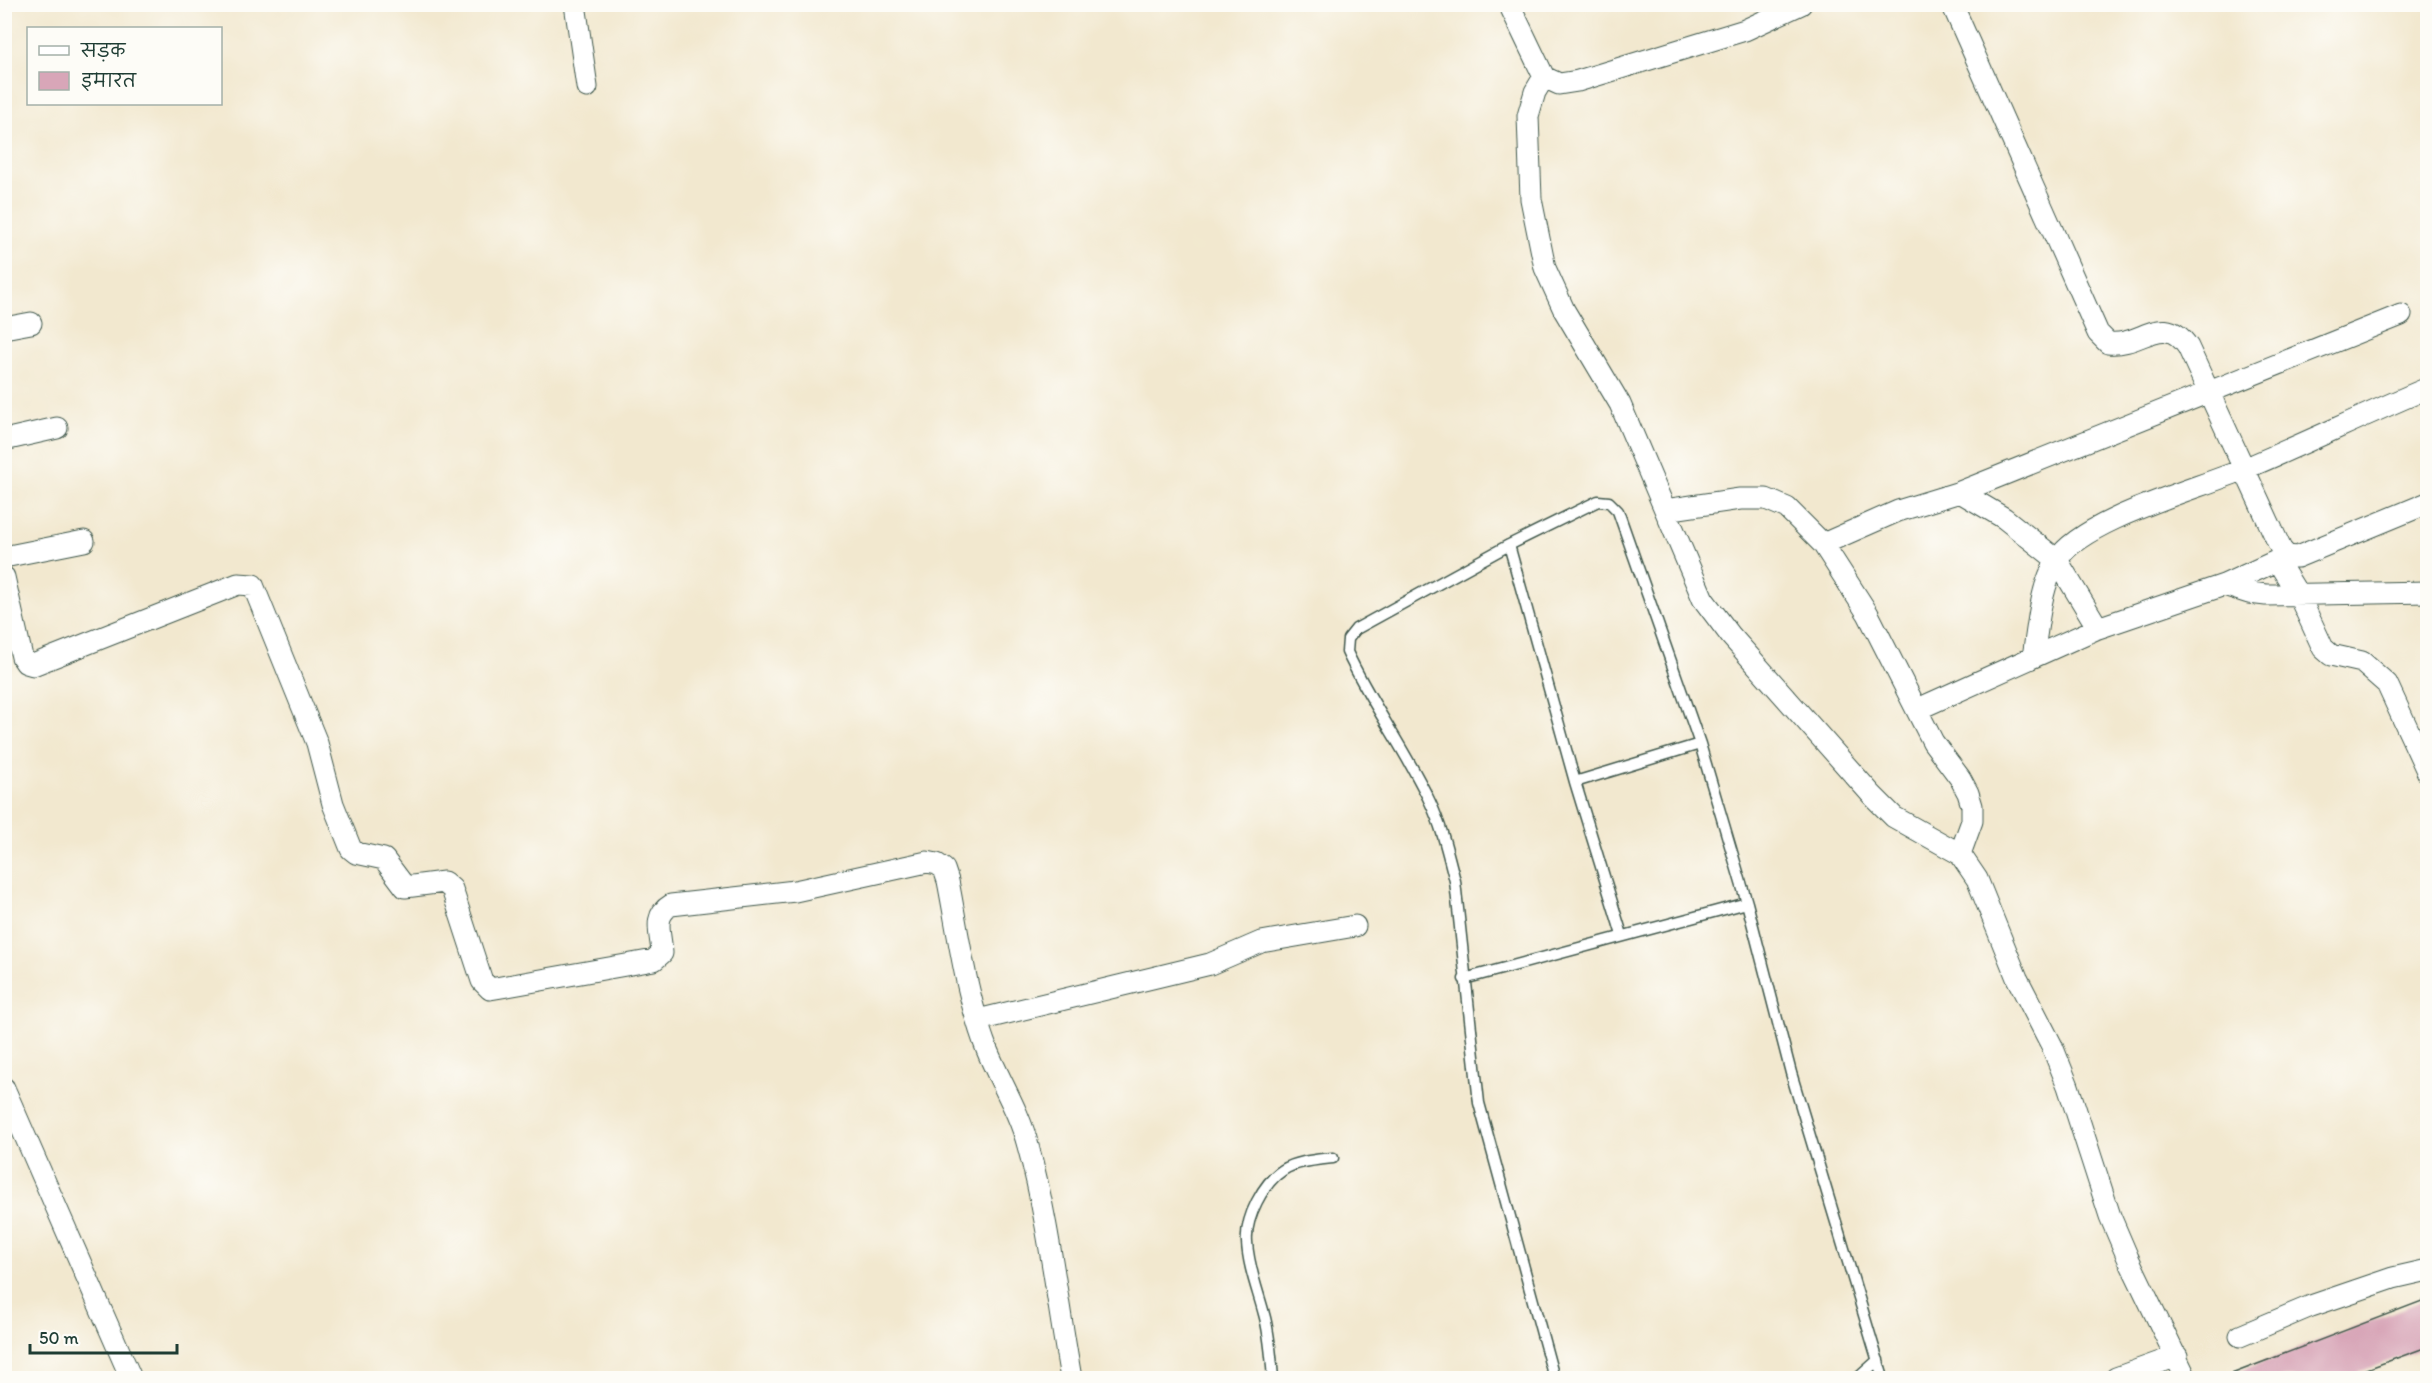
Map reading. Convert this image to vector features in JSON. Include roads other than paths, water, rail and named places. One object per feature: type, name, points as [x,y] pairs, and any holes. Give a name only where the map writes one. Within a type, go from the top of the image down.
[{"type":"street","points":[[575,4],[587,87]]},
{"type":"street","points":[[1509,4],[1544,77],[1559,84],[1578,81],[1745,30],[1801,4]]},
{"type":"street","points":[[1952,4],[2098,333],[2108,343],[2118,344],[2132,342],[2158,330],[2170,330],[2181,336],[2281,549],[2283,559],[2323,648],[2331,655],[2362,662],[2387,684],[2427,773]]},
{"type":"street","points":[[1544,77],[1535,93],[1528,116],[1532,199],[1545,268],[1564,310],[1620,404],[1703,599],[1731,636],[1894,816],[1960,854],[1977,879],[2017,978],[2052,1046],[2068,1086],[2110,1216],[2186,1378]]},
{"type":"street","points":[[1822,544],[1898,511],[1960,492],[2401,315]]},
{"type":"street","points":[[4,328],[31,323]]},
{"type":"street","points":[[2034,657],[2043,596],[2057,560],[2077,540],[2113,520],[2244,469],[2427,388]]},
{"type":"street","points":[[4,440],[57,428]]},
{"type":"street","points":[[1960,492],[2012,524],[2057,560],[2098,628]]},
{"type":"street","points":[[1665,510],[1740,499],[1766,499],[1787,508],[1822,544],[1868,614],[1933,742],[1960,778],[1972,806],[1972,821],[1960,854]]},
{"type":"street","points":[[1918,709],[2098,628],[2224,585],[2283,559],[2297,557],[2315,550],[2427,503]]},
{"type":"street","points":[[4,557],[84,541]]},
{"type":"street","points":[[4,577],[11,634],[26,663],[33,665],[238,584],[253,585],[317,743],[333,804],[351,849],[356,854],[384,860],[405,887],[412,889],[444,882],[452,888],[482,981],[490,989],[654,960],[662,953],[658,918],[663,910],[671,905],[795,891],[927,862],[937,864],[944,869],[966,975],[978,1020],[987,1049],[1020,1119],[1028,1145],[1051,1256],[1071,1378]]},
{"type":"street","points":[[2224,585],[2248,593],[2299,596],[2427,592]]},
{"type":"street","points":[[978,1020],[1210,964],[1261,942],[1355,926]]},
{"type":"street","points":[[4,1088],[131,1378]]},
{"type":"street","points":[[2240,1336],[2311,1306],[2393,1278],[2427,1270]]},
{"type":"street","points":[[2116,1378],[2177,1356]]},
{"type":"lane","points":[[1554,1378],[1479,1103],[1455,882],[1440,826],[1418,778],[1347,652],[1348,639],[1356,629],[1509,545],[1598,501],[1609,502],[1618,511],[1700,744],[1747,903],[1791,1073],[1883,1378]]},
{"type":"lane","points":[[1509,545],[1575,782],[1622,935]]},
{"type":"lane","points":[[1575,782],[1700,744]]},
{"type":"lane","points":[[1464,979],[1747,903]]},
{"type":"lane","points":[[1273,1378],[1265,1315],[1246,1241],[1248,1225],[1255,1206],[1270,1181],[1284,1169],[1305,1161],[1333,1158]]},
{"type":"lane","points":[[1858,1378],[1878,1360]]}]
